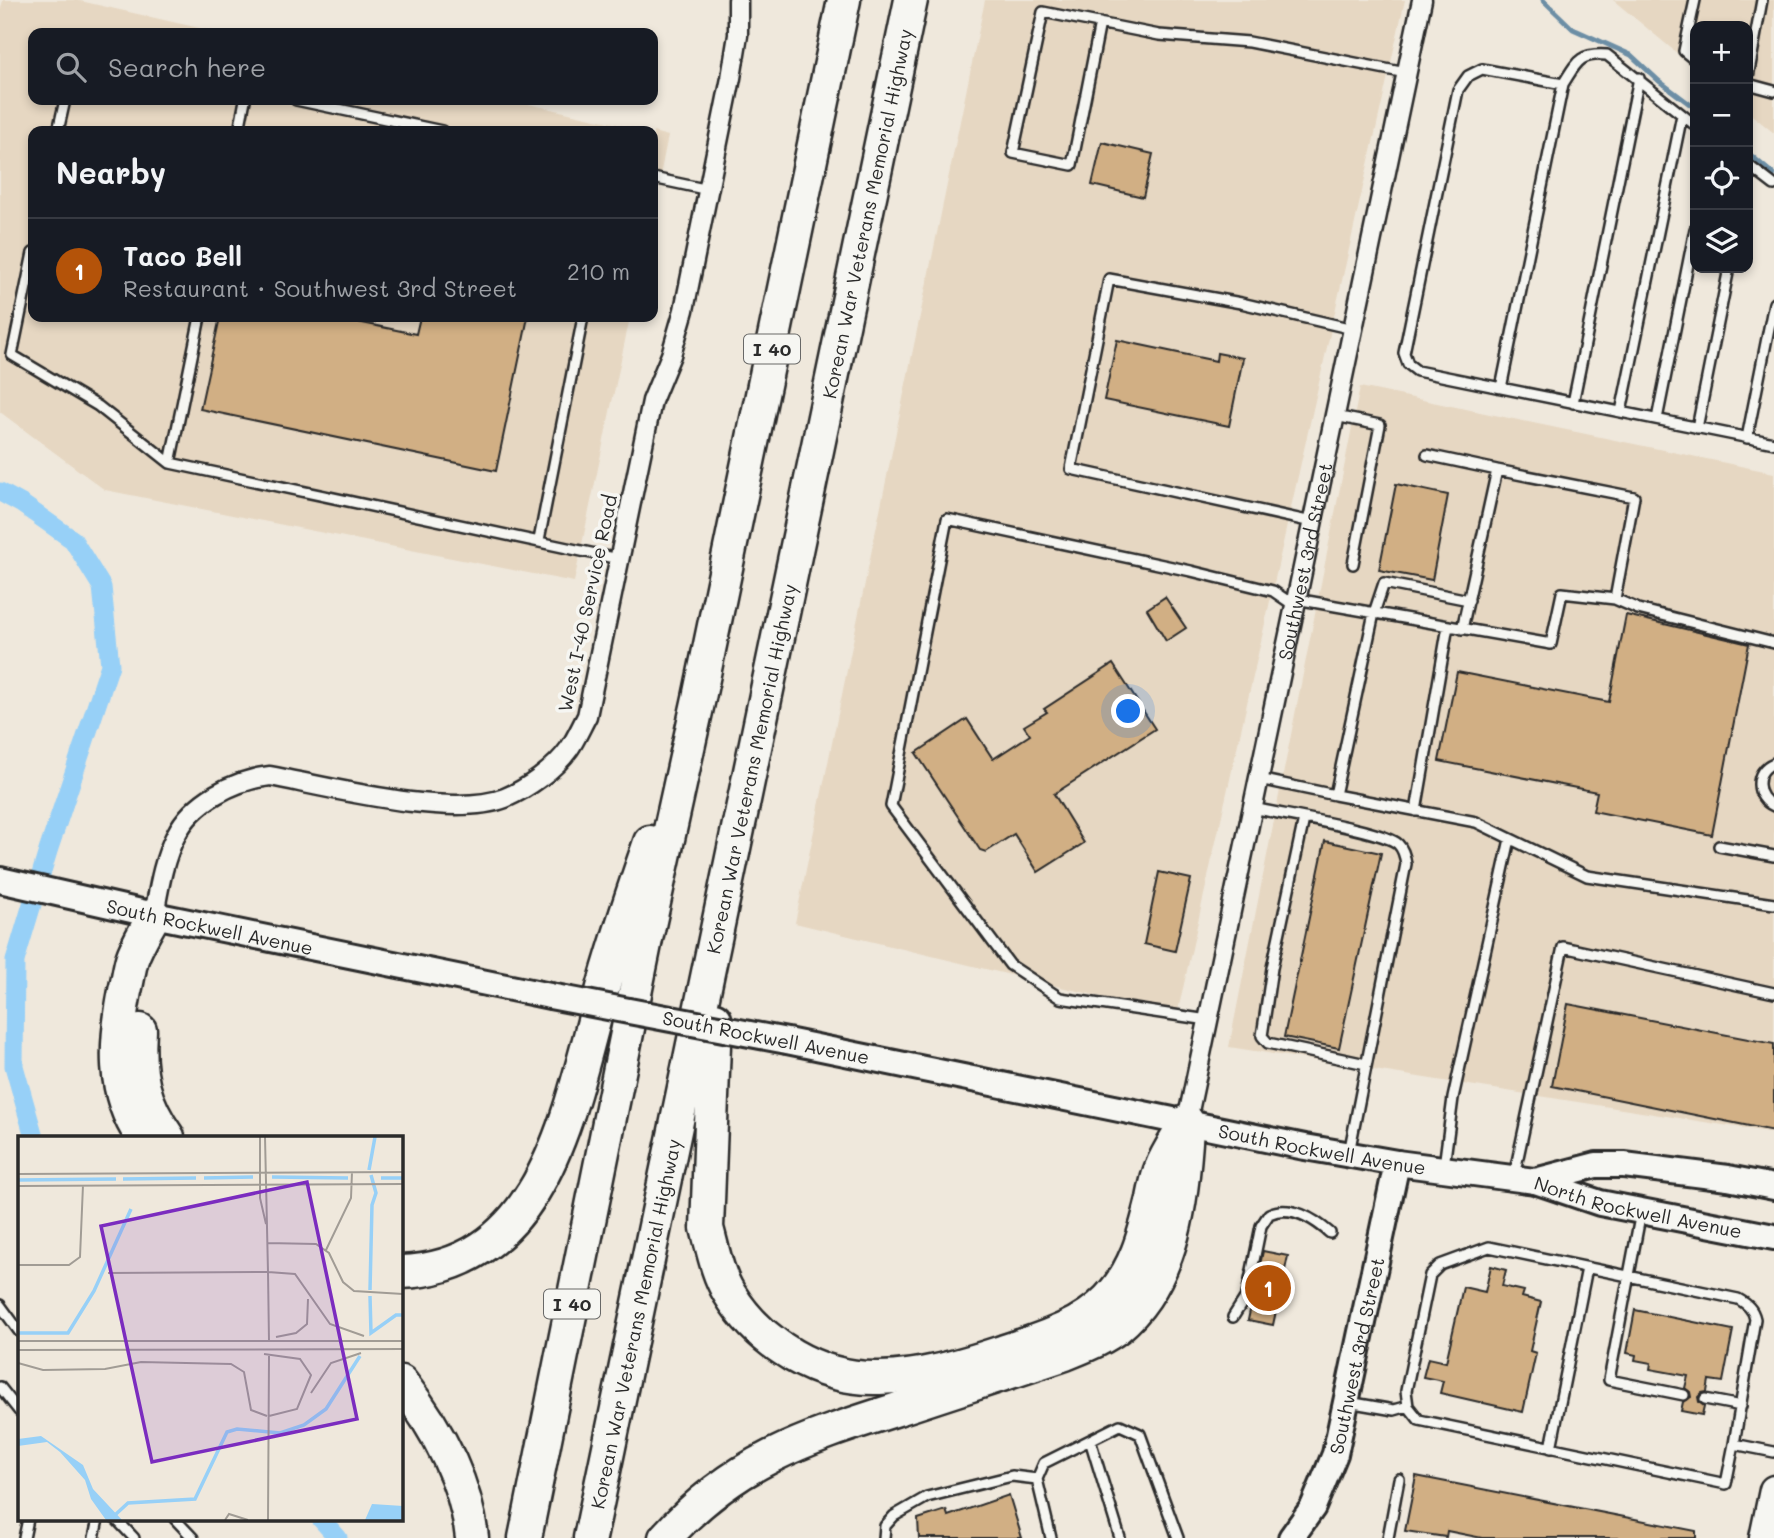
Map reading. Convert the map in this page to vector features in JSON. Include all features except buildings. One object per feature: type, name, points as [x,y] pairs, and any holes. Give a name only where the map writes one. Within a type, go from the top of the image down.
[{"type":"highway","name":"I 40","points":[[525,1538],[641,965],[844,0]]},
{"type":"highway","name":"Korean War Veterans Memorial Highway","points":[[590,1538],[911,0]]},
{"type":"highway","points":[[402,1272],[444,1264],[485,1244],[516,1217],[537,1189],[555,1150],[616,941],[699,698]]},
{"type":"highway","points":[[141,1136],[120,1090],[117,1045],[132,958],[154,915]]},
{"type":"highway","points":[[154,915],[153,961],[141,1018],[138,1061],[150,1107],[167,1136]]},
{"type":"highway","points":[[719,923],[707,1228],[715,1261],[728,1291],[751,1324],[798,1359],[825,1369],[876,1379],[929,1373],[1033,1341],[1063,1330],[1088,1315],[1120,1285],[1134,1261],[1143,1237],[1160,1168],[1187,1121]]},
{"type":"highway","points":[[666,1538],[692,1509],[716,1488],[775,1453],[847,1425],[1065,1354],[1099,1340],[1117,1328],[1143,1298],[1164,1261],[1184,1178],[1187,1121]]},
{"type":"highway","points":[[402,1383],[439,1438],[453,1468],[465,1499],[472,1538]]},
{"type":"main road","name":"South Rockwell Avenue","points":[[11,882],[154,915],[550,996],[788,1041],[1348,1155],[1524,1179]]},
{"type":"main road","name":"Southwest 3rd Street","points":[[1291,1538],[1313,1507],[1335,1454],[1397,1163]]},
{"type":"main road","name":"North Rockwell Avenue","points":[[1524,1179],[1596,1165],[1624,1165],[1728,1178],[1774,1187]]},
{"type":"main road","name":"North Rockwell Avenue","points":[[1524,1179],[1600,1203],[1774,1237]]},
{"type":"main road","points":[[1763,1538],[1774,1490]]},
{"type":"street","name":"West I-40 Service Road","points":[[154,915],[165,863],[177,833],[195,810],[221,791],[251,778],[270,776],[432,804],[477,803],[504,798],[538,779],[568,751],[587,716],[652,401],[671,355],[684,310],[731,78],[738,35],[738,0]]},
{"type":"street","name":"Southwest 3rd Street","points":[[1187,1121],[1422,0]]},
{"type":"lane","points":[[1690,21],[1695,0]]},
{"type":"lane","points":[[1753,50],[1762,0]]},
{"type":"lane","points":[[1100,23],[1072,165],[1013,153],[1043,12],[1159,34],[1249,42],[1383,66],[1406,73]]},
{"type":"lane","points":[[1690,23],[1684,51],[1690,56]]},
{"type":"lane","points":[[1501,388],[1563,84],[1577,63],[1590,54],[1607,55],[1690,121]]},
{"type":"lane","points":[[1563,84],[1482,69],[1468,76],[1458,90],[1404,353],[1408,365],[1417,371],[1774,443]]},
{"type":"lane","points":[[1573,403],[1639,78]]},
{"type":"lane","points":[[1753,85],[1774,91]]},
{"type":"lane","points":[[59,126],[64,105]]},
{"type":"lane","points":[[240,126],[244,105]]},
{"type":"lane","points":[[320,105],[418,126]]},
{"type":"lane","points":[[1621,412],[1682,115]]},
{"type":"lane","points":[[1753,172],[1774,185]]},
{"type":"lane","points":[[658,178],[709,190]]},
{"type":"lane","points":[[1657,419],[1690,254]]},
{"type":"lane","points":[[1698,428],[1729,273]]},
{"type":"lane","points":[[28,277],[12,355],[98,406],[170,463],[619,559]]},
{"type":"lane","points":[[1312,522],[1071,469],[1109,279],[1241,303],[1353,329]]},
{"type":"lane","points":[[1747,438],[1774,303]]},
{"type":"lane","points":[[170,463],[199,322]]},
{"type":"lane","points":[[539,540],[582,322]]},
{"type":"lane","points":[[1335,416],[1380,425],[1353,564]]},
{"type":"lane","points":[[1427,455],[1634,497],[1615,599]]},
{"type":"lane","points":[[1462,629],[1497,471]]},
{"type":"lane","points":[[1208,1020],[1060,998],[1010,965],[891,807],[947,519],[1191,571],[1273,591],[1296,602],[1551,644],[1562,593],[1615,599],[1638,608],[1774,643]]},
{"type":"lane","points":[[1335,795],[1374,613],[1384,583],[1469,600]]},
{"type":"lane","points":[[1416,811],[1448,626]]},
{"type":"lane","points":[[1774,762],[1762,771],[1759,780],[1759,791],[1764,800],[1774,806]]},
{"type":"lane","points":[[1259,779],[1476,822],[1587,876],[1774,904]]},
{"type":"lane","points":[[1253,808],[1378,834],[1398,844],[1404,854],[1406,864],[1348,1155]]},
{"type":"lane","points":[[1304,819],[1272,968],[1262,1036],[1269,1043],[1366,1064]]},
{"type":"lane","points":[[1443,1168],[1453,1098],[1510,839]]},
{"type":"lane","points":[[1719,846],[1774,856]]},
{"type":"lane","points":[[1524,1179],[1563,947],[1774,993]]},
{"type":"lane","points":[[1233,1317],[1247,1295],[1261,1226],[1269,1214],[1281,1210],[1307,1216],[1330,1233]]},
{"type":"lane","points":[[1641,1211],[1609,1380],[1684,1395]]},
{"type":"lane","points":[[1489,1247],[1587,1268],[1738,1300],[1747,1304],[1754,1312],[1755,1326],[1726,1484],[1427,1422],[1415,1416],[1408,1406],[1406,1391],[1427,1280],[1436,1268],[1489,1247]]},
{"type":"lane","points":[[1551,1448],[1587,1268]]},
{"type":"lane","points":[[0,1305],[18,1330]]},
{"type":"lane","points":[[0,1387],[18,1410]]},
{"type":"lane","points":[[1706,1399],[1741,1406]]},
{"type":"lane","points":[[1347,1402],[1394,1410],[1408,1406]]},
{"type":"lane","points":[[1051,1538],[1037,1479],[1044,1463],[1120,1425],[1140,1434],[1178,1538]]},
{"type":"lane","points":[[1090,1440],[1120,1538]]},
{"type":"lane","points":[[1734,1444],[1774,1452]]},
{"type":"lane","points":[[884,1538],[885,1526],[894,1516],[926,1497],[1012,1476],[1037,1479]]},
{"type":"lane","points":[[1388,1538],[1399,1479]]},
{"type":"lane","points":[[24,1538],[28,1520]]},
{"type":"lane","points":[[94,1538],[98,1520]]},
{"type":"lane","points":[[117,1520],[134,1538]]},
{"type":"lane","points":[[176,1520],[193,1538]]},
{"type":"shaded area","points":[[3,0],[76,0],[199,28],[28,28],[28,105],[533,105],[627,126],[28,126],[28,322],[629,322],[574,582],[105,490],[0,412],[0,12]]},
{"type":"shaded area","points":[[985,0],[1405,0],[1177,1015],[795,923]]},
{"type":"shaded area","points":[[1613,0],[1774,0],[1774,133],[1753,116],[1753,21],[1690,21],[1690,64]]},
{"type":"shaded area","points":[[658,133],[668,136],[658,185]]},
{"type":"shaded area","points":[[1360,387],[1774,473],[1774,1133],[1229,1047]]},
{"type":"waterway","points":[[1543,0],[1573,29],[1631,55],[1690,104]]},
{"type":"waterway","points":[[1753,157],[1774,175]]},
{"type":"waterway","points":[[0,492],[73,540],[102,587],[110,665],[48,851],[15,961],[14,1066],[34,1136]]},
{"type":"waterway","points":[[322,1520],[338,1538]]},
{"type":"place","name":"Taco Bell","points":[[1268,1288]]}]
